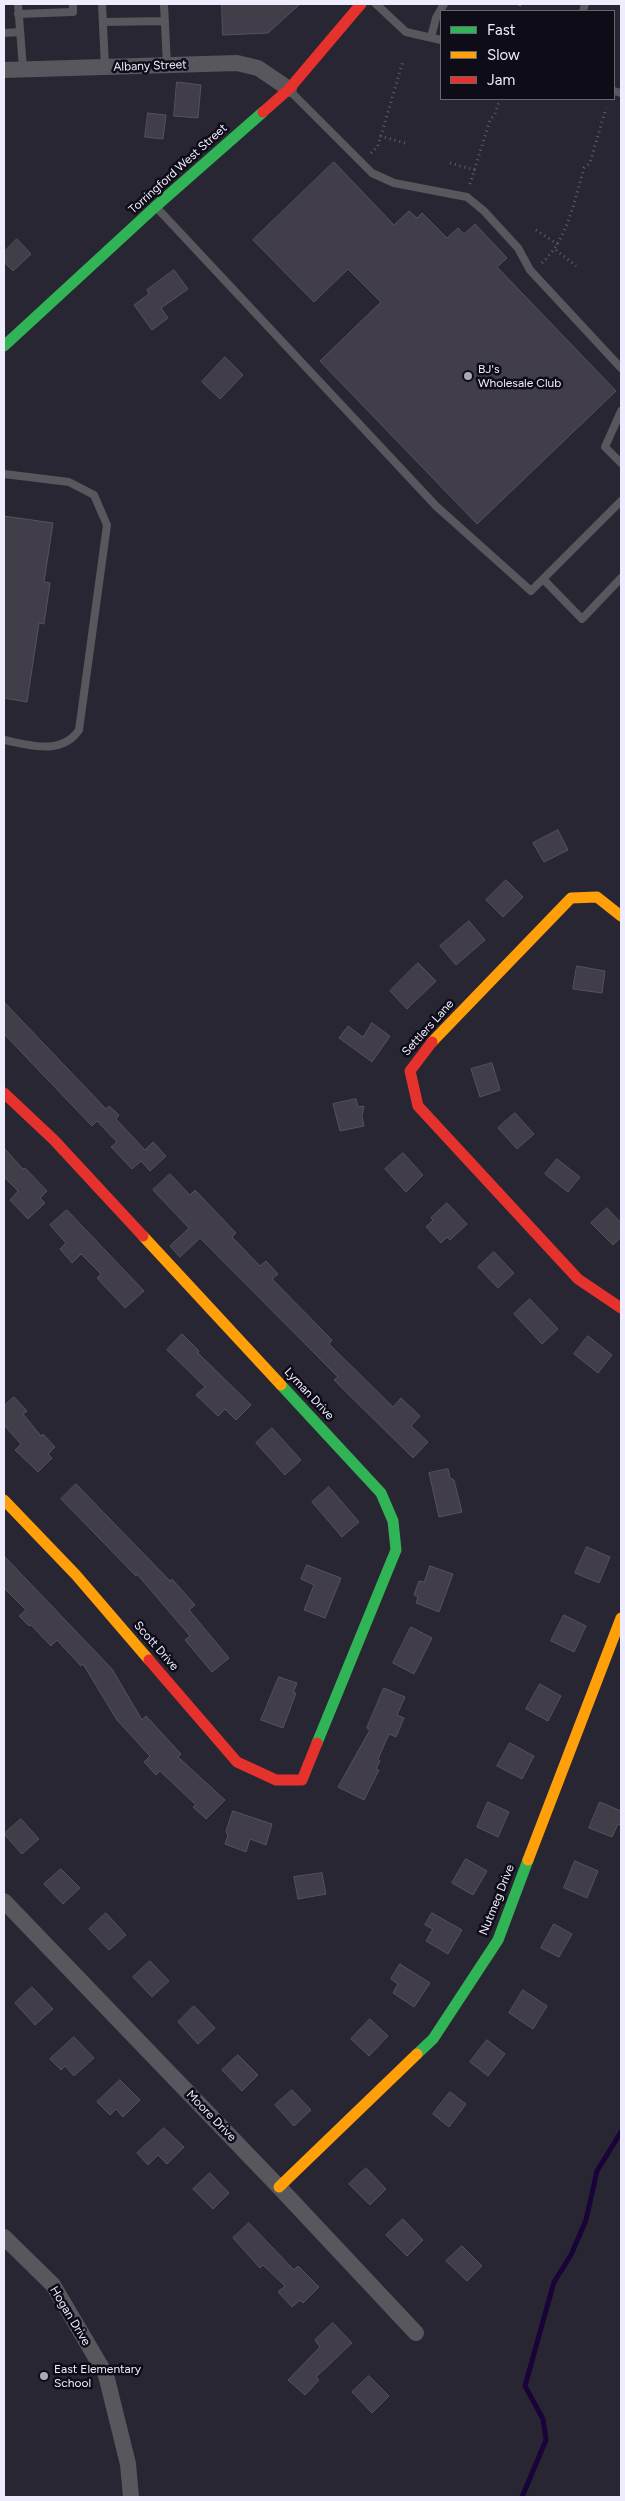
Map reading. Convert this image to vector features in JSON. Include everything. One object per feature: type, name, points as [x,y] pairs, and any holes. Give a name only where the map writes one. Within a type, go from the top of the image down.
[{"type":"street","name":"Torringford West Street","points":[[4,346],[155,207],[289,89],[361,4]]},
{"type":"street","name":"Albany Street","points":[[4,70],[237,63],[258,68],[289,89]]},
{"type":"street","name":"Settlers Lane","points":[[621,916],[597,897],[571,898],[431,1043],[410,1071],[418,1106],[578,1279],[621,1308]]},
{"type":"street","name":"Lyman Drive","points":[[4,1093],[54,1140],[381,1492],[393,1521],[396,1550],[302,1780]]},
{"type":"street","name":"Scott Drive","points":[[4,1500],[76,1575],[238,1762],[276,1780],[302,1780]]},
{"type":"street","name":"Nutmeg Drive","points":[[279,2187],[433,2039],[498,1940],[621,1618]]},
{"type":"street","name":"Moore Drive","points":[[4,1901],[279,2187],[416,2333]]},
{"type":"street","name":"Hogan Drive","points":[[4,2237],[53,2285],[106,2375],[128,2464],[131,2497]]},
{"type":"lane","points":[[18,4],[23,68]]},
{"type":"lane","points":[[18,14],[73,12],[73,4]]},
{"type":"lane","points":[[102,4],[105,68]]},
{"type":"lane","points":[[164,4],[167,66]]},
{"type":"lane","points":[[376,4],[406,32],[440,40]]},
{"type":"lane","points":[[430,37],[440,11]]},
{"type":"lane","points":[[103,22],[164,21]]},
{"type":"lane","points":[[4,33],[20,32]]},
{"type":"lane","points":[[289,89],[372,173],[394,184],[467,197],[473,201],[518,248],[530,270],[621,368]]},
{"type":"lane","points":[[155,207],[436,506],[531,591],[621,501]]},
{"type":"lane","points":[[621,411],[606,447],[621,463]]},
{"type":"lane","points":[[4,474],[69,482],[94,495],[107,525],[79,730],[72,741],[64,745],[35,746],[4,740]]},
{"type":"lane","points":[[543,579],[582,619],[621,578]]},
{"type":"path","points":[[371,153],[378,146],[403,61]]},
{"type":"path","points":[[470,184],[490,120],[495,114],[500,100]]},
{"type":"path","points":[[542,263],[556,250],[568,224],[584,168],[590,163],[606,108]]},
{"type":"path","points":[[380,136],[405,144]]},
{"type":"path","points":[[450,163],[475,170]]},
{"type":"path","points":[[536,230],[559,244]]},
{"type":"path","points":[[556,250],[576,266]]},
{"type":"building","points":[[222,4],[300,4],[268,33],[223,35]]},
{"type":"building","points":[[177,82],[201,85],[198,118],[174,116]]},
{"type":"building","points":[[148,113],[166,115],[163,139],[145,137]]},
{"type":"building","name":"BJ's Wholesale Club","points":[[334,162],[394,225],[409,211],[417,218],[422,213],[447,238],[458,228],[464,234],[475,224],[507,258],[497,267],[616,391],[477,524],[320,361],[381,302],[348,269],[314,302],[253,240]]},
{"type":"building","points":[[17,239],[31,254],[13,271],[4,262],[4,252]]},
{"type":"building","points":[[174,270],[188,289],[161,308],[168,318],[152,330],[134,305],[149,294],[147,290]]},
{"type":"building","points":[[225,357],[243,375],[220,399],[202,382]]},
{"type":"building","points":[[4,516],[53,523],[44,582],[50,583],[44,624],[39,623],[27,702],[4,698]]},
{"type":"building","points":[[558,830],[568,850],[544,862],[533,843]]},
{"type":"building","points":[[506,880],[523,897],[503,917],[486,900]]},
{"type":"building","points":[[469,921],[485,940],[456,965],[440,946]]},
{"type":"building","points":[[418,963],[436,981],[407,1009],[390,991]]},
{"type":"building","points":[[577,966],[605,971],[602,993],[573,989]]},
{"type":"building","points":[[4,1002],[106,1109],[109,1106],[119,1115],[116,1119],[145,1150],[153,1142],[166,1156],[150,1171],[141,1161],[132,1169],[111,1147],[117,1142],[97,1121],[92,1126],[4,1034]]},
{"type":"building","points":[[372,1023],[390,1036],[372,1062],[339,1038],[348,1026],[363,1037]]},
{"type":"building","points":[[492,1063],[500,1090],[480,1097],[471,1069]]},
{"type":"building","points":[[356,1099],[358,1107],[364,1106],[362,1116],[364,1126],[340,1131],[333,1104]]},
{"type":"building","points":[[515,1113],[534,1134],[517,1149],[498,1128]]},
{"type":"building","points":[[4,1148],[47,1191],[40,1198],[45,1203],[28,1219],[10,1200],[18,1191],[4,1177]]},
{"type":"building","points":[[403,1153],[423,1175],[406,1192],[385,1169]]},
{"type":"building","points":[[557,1159],[580,1177],[568,1192],[545,1174]]},
{"type":"building","points":[[170,1174],[190,1195],[195,1190],[236,1233],[232,1237],[260,1266],[266,1261],[278,1274],[272,1279],[332,1340],[329,1344],[393,1407],[401,1398],[420,1416],[411,1426],[428,1442],[413,1458],[334,1380],[338,1377],[200,1238],[180,1257],[170,1246],[189,1228],[153,1190]]},
{"type":"building","points":[[447,1203],[467,1224],[450,1240],[447,1237],[441,1243],[426,1227],[433,1220],[431,1218]]},
{"type":"building","points":[[607,1208],[621,1223],[621,1237],[613,1245],[591,1223]]},
{"type":"building","points":[[67,1210],[144,1291],[125,1308],[97,1278],[101,1274],[81,1254],[72,1263],[60,1249],[66,1243],[50,1225]]},
{"type":"building","points":[[494,1252],[514,1273],[498,1288],[478,1267]]},
{"type":"building","points":[[530,1299],[558,1329],[542,1344],[514,1314]]},
{"type":"building","points":[[182,1334],[199,1351],[198,1353],[251,1405],[236,1420],[225,1409],[218,1416],[196,1395],[205,1387],[167,1350]]},
{"type":"building","points":[[588,1336],[612,1355],[598,1373],[574,1354]]},
{"type":"building","points":[[14,1397],[27,1411],[23,1414],[41,1436],[43,1434],[55,1447],[48,1454],[52,1458],[38,1472],[15,1450],[21,1444],[4,1425],[4,1406]]},
{"type":"building","points":[[272,1428],[301,1460],[285,1475],[256,1443]]},
{"type":"building","points":[[448,1469],[450,1478],[454,1480],[462,1512],[439,1517],[429,1473]]},
{"type":"building","points":[[76,1484],[170,1581],[172,1579],[195,1605],[189,1610],[229,1658],[212,1672],[185,1640],[190,1636],[137,1574],[136,1576],[61,1499]]},
{"type":"building","points":[[329,1487],[359,1522],[342,1537],[312,1502]]},
{"type":"building","points":[[587,1547],[610,1557],[599,1583],[575,1573]]},
{"type":"building","points":[[4,1556],[112,1669],[142,1720],[146,1716],[181,1754],[178,1757],[225,1800],[206,1819],[193,1807],[196,1805],[160,1771],[156,1775],[144,1762],[150,1756],[117,1720],[83,1664],[81,1666],[57,1640],[51,1646],[31,1625],[29,1626],[19,1616],[26,1610],[4,1588]]},
{"type":"building","points":[[307,1565],[341,1578],[325,1618],[304,1610],[314,1585],[301,1579]]},
{"type":"building","points":[[430,1566],[453,1574],[439,1612],[416,1603],[418,1597],[414,1595],[419,1581],[424,1582]]},
{"type":"building","points":[[564,1615],[586,1626],[574,1652],[551,1641]]},
{"type":"building","points":[[411,1627],[432,1638],[414,1674],[393,1663]]},
{"type":"building","points":[[279,1677],[297,1683],[293,1693],[296,1693],[283,1728],[261,1720]]},
{"type":"building","points":[[540,1684],[561,1696],[548,1721],[526,1709]]},
{"type":"building","points":[[384,1688],[405,1697],[397,1715],[404,1718],[396,1737],[389,1734],[378,1759],[380,1761],[376,1769],[379,1770],[364,1800],[338,1787],[370,1730],[367,1728]]},
{"type":"building","points":[[510,1743],[534,1756],[522,1779],[497,1766]]},
{"type":"building","points":[[488,1802],[509,1812],[498,1837],[477,1827]]},
{"type":"building","points":[[600,1802],[621,1811],[621,1826],[618,1824],[612,1837],[589,1828]]},
{"type":"building","points":[[233,1811],[272,1824],[266,1845],[250,1839],[246,1852],[225,1844],[228,1835],[226,1832]]},
{"type":"building","points":[[21,1819],[39,1839],[22,1854],[4,1834]]},
{"type":"building","points":[[466,1859],[487,1871],[473,1895],[452,1883]]},
{"type":"building","points":[[575,1861],[598,1871],[587,1898],[564,1888]]},
{"type":"building","points":[[61,1869],[80,1888],[63,1904],[44,1884]]},
{"type":"building","points":[[322,1873],[326,1894],[298,1899],[294,1877]]},
{"type":"building","points":[[106,1913],[126,1935],[109,1950],[89,1929]]},
{"type":"building","points":[[432,1913],[462,1930],[448,1954],[426,1941],[433,1929],[425,1925]]},
{"type":"building","points":[[554,1924],[572,1934],[559,1957],[541,1948]]},
{"type":"building","points":[[150,1961],[169,1981],[152,1997],[133,1977]]},
{"type":"building","points":[[400,1964],[430,1983],[414,2007],[393,1993],[398,1984],[391,1979]]},
{"type":"building","points":[[32,1987],[53,2009],[35,2025],[15,2003]]},
{"type":"building","points":[[523,1990],[547,2006],[533,2029],[509,2013]]},
{"type":"building","points":[[194,2006],[215,2028],[198,2044],[178,2022]]},
{"type":"building","points":[[370,2019],[388,2036],[369,2056],[351,2039]]},
{"type":"building","points":[[74,2037],[94,2058],[74,2076],[65,2066],[61,2070],[50,2059]]},
{"type":"building","points":[[487,2040],[505,2054],[488,2076],[470,2062]]},
{"type":"building","points":[[238,2055],[258,2075],[242,2091],[222,2070]]},
{"type":"building","points":[[120,2080],[140,2100],[123,2117],[116,2109],[110,2115],[97,2102]]},
{"type":"building","points":[[292,2090],[311,2110],[294,2126],[275,2105]]},
{"type":"building","points":[[450,2092],[466,2104],[449,2127],[433,2114]]},
{"type":"building","points":[[164,2128],[184,2147],[167,2164],[158,2155],[148,2165],[137,2153]]},
{"type":"building","points":[[366,2168],[386,2189],[370,2205],[349,2184]]},
{"type":"building","points":[[210,2173],[229,2193],[213,2209],[193,2189]]},
{"type":"building","points":[[403,2219],[423,2240],[407,2256],[386,2235]]},
{"type":"building","points":[[249,2223],[294,2270],[298,2266],[319,2287],[303,2303],[300,2300],[292,2307],[278,2292],[285,2286],[263,2265],[260,2268],[233,2238]]},
{"type":"building","points":[[462,2246],[482,2266],[467,2281],[446,2261]]},
{"type":"building","points":[[333,2323],[352,2343],[316,2377],[319,2380],[305,2395],[288,2380],[320,2347],[315,2340]]},
{"type":"building","points":[[369,2376],[389,2396],[372,2413],[352,2392]]},
{"type":"waterway","points":[[522,2497],[546,2440],[543,2419],[525,2386],[554,2282],[571,2255],[586,2220],[597,2171],[621,2132]]},
{"type":"traffic: fast","points":[[4,346],[155,207],[263,112]]},
{"type":"traffic: fast","points":[[281,1385],[381,1493],[393,1521],[396,1550],[317,1743]]},
{"type":"traffic: fast","points":[[417,2054],[433,2039],[498,1940],[528,1860]]},
{"type":"traffic: slow","points":[[432,1042],[571,898],[597,897],[621,916]]},
{"type":"traffic: slow","points":[[143,1236],[281,1385]]},
{"type":"traffic: slow","points":[[4,1500],[76,1575],[149,1660]]},
{"type":"traffic: slow","points":[[528,1860],[621,1618]]},
{"type":"traffic: slow","points":[[279,2187],[417,2054]]},
{"type":"traffic: jam","points":[[263,112],[289,89],[361,4]]},
{"type":"traffic: jam","points":[[432,1042],[410,1071],[418,1106],[578,1279],[621,1308]]},
{"type":"traffic: jam","points":[[4,1093],[54,1140],[143,1236]]},
{"type":"traffic: jam","points":[[149,1660],[237,1762],[276,1780],[302,1780],[317,1743]]},
{"type":"place","name":"BJ's Wholesale Club","points":[[468,376]]},
{"type":"place","name":"East Elementary School","points":[[44,2376]]}]
